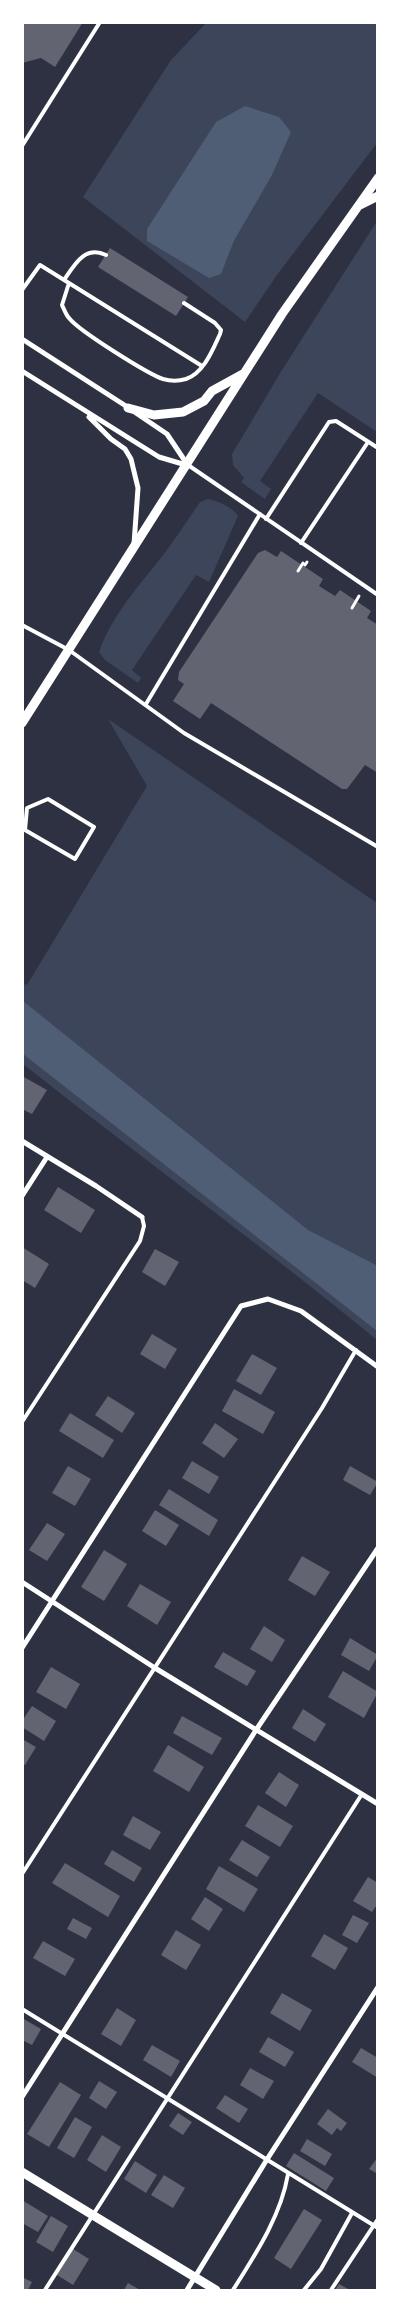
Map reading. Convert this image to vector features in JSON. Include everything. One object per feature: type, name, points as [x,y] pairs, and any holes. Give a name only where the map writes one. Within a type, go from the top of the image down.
[{"type":"street","points":[[22,723],[282,314],[378,178]]},
{"type":"street","points":[[359,205],[378,196]]},
{"type":"street","points":[[22,339],[167,434],[187,465]]},
{"type":"street","points":[[22,371],[159,457],[187,465]]},
{"type":"street","points":[[128,408],[154,415],[183,412],[204,401],[212,391],[245,373]]},
{"type":"street","points":[[82,410],[111,439],[125,449],[131,459],[138,488],[133,550]]},
{"type":"street","points":[[22,1141],[96,1186],[142,1217]]},
{"type":"street","points":[[22,1196],[47,1157]]},
{"type":"street","points":[[22,1648],[241,1306],[268,1299],[301,1311],[378,1367]]},
{"type":"street","points":[[22,2097],[64,2034],[256,1730],[378,1548]]},
{"type":"street","points":[[22,1582],[155,1668],[378,1804]]},
{"type":"street","points":[[187,2290],[266,2161],[378,1987]]},
{"type":"street","points":[[22,2172],[216,2290]]},
{"type":"lane","points":[[22,146],[100,22]]},
{"type":"lane","points":[[64,280],[88,252],[98,251],[106,255]]},
{"type":"lane","points":[[22,290],[40,265],[202,366]]},
{"type":"lane","points":[[69,283],[62,305],[69,319],[145,370],[162,379],[187,378],[202,366],[221,330],[215,323],[184,303]]},
{"type":"lane","points":[[266,519],[327,423],[336,421],[378,448]]},
{"type":"lane","points":[[301,543],[368,442]]},
{"type":"lane","points":[[187,465],[378,595]]},
{"type":"lane","points":[[146,704],[260,514]]},
{"type":"lane","points":[[22,625],[69,650],[184,733],[378,847]]},
{"type":"lane","points":[[48,799],[94,827],[75,859],[24,830],[25,806],[48,799]]},
{"type":"lane","points":[[22,1422],[140,1241],[144,1226],[142,1217]]},
{"type":"lane","points":[[22,1874],[322,1408],[356,1350]]},
{"type":"lane","points":[[45,2290],[362,1794]]},
{"type":"lane","points":[[22,2009],[376,2227]]},
{"type":"lane","points":[[232,2290],[271,2224],[286,2189],[288,2174]]},
{"type":"lane","points":[[304,2290],[321,2269],[352,2213]]},
{"type":"lane","points":[[330,2290],[376,2227],[378,2220]]},
{"type":"path","points":[[298,572],[305,563]]},
{"type":"path","points":[[352,608],[359,596]]},
{"type":"shaded area","points":[[206,23],[377,23],[377,143],[277,275],[245,322],[83,197],[171,60]],"holes":[[[216,122],[271,177],[234,241],[221,273]]]},
{"type":"shaded area","points":[[245,106],[279,117],[291,132],[271,177],[234,241],[221,274],[209,278],[147,241],[147,229],[216,122]]},
{"type":"shaded area","points":[[377,221],[377,432],[318,393],[260,481],[271,489],[265,499],[241,482],[244,478],[233,465],[232,454],[282,370]]},
{"type":"shaded area","points":[[208,499],[225,505],[238,516],[209,582],[196,575],[132,670],[141,678],[138,683],[105,660],[99,652],[110,627],[125,603],[165,552],[200,502]]},
{"type":"shaded area","points":[[108,719],[377,903],[377,1340],[23,1064],[22,983],[27,985],[147,786]]},
{"type":"shaded area","points":[[23,1001],[308,1230],[378,1267],[377,1331],[23,1054]]},
{"type":"building","points":[[22,22],[83,22],[55,67],[41,58],[22,63]]},
{"type":"building","points":[[110,248],[188,297],[176,316],[98,267]]},
{"type":"building","points":[[265,550],[277,557],[281,551],[323,579],[319,586],[335,596],[340,590],[371,611],[367,618],[378,625],[378,773],[365,765],[347,789],[342,789],[211,703],[200,719],[173,701],[184,684],[178,680],[179,672],[258,553]]},
{"type":"building","points":[[22,1076],[47,1090],[32,1114],[22,1109]]},
{"type":"building","points":[[58,1187],[95,1210],[81,1233],[44,1210]]},
{"type":"building","points":[[22,1247],[49,1264],[35,1288],[22,1280]]},
{"type":"building","points":[[155,1249],[179,1262],[165,1286],[142,1272]]},
{"type":"building","points":[[152,1334],[177,1349],[165,1369],[140,1354]]},
{"type":"building","points":[[252,1354],[277,1368],[261,1395],[236,1381]]},
{"type":"building","points":[[234,1389],[275,1412],[263,1434],[222,1411]]},
{"type":"building","points":[[108,1396],[135,1413],[122,1433],[95,1415]]},
{"type":"building","points":[[70,1413],[114,1440],[103,1458],[59,1431]]},
{"type":"building","points":[[215,1423],[238,1439],[224,1458],[202,1443]]},
{"type":"building","points":[[192,1461],[219,1477],[209,1494],[182,1478]]},
{"type":"building","points":[[68,1466],[91,1479],[75,1506],[52,1493]]},
{"type":"building","points":[[350,1466],[378,1482],[370,1495],[343,1480]]},
{"type":"building","points":[[169,1489],[218,1520],[209,1536],[159,1505]]},
{"type":"building","points":[[155,1510],[179,1525],[166,1546],[142,1531]]},
{"type":"building","points":[[47,1523],[65,1534],[47,1561],[29,1550]]},
{"type":"building","points":[[104,1550],[127,1564],[104,1601],[81,1587]]},
{"type":"building","points":[[302,1556],[330,1572],[315,1596],[288,1580]]},
{"type":"building","points":[[140,1584],[171,1602],[157,1625],[127,1606]]},
{"type":"building","points":[[264,1626],[285,1640],[272,1662],[250,1649]]},
{"type":"building","points":[[350,1638],[378,1655],[369,1671],[341,1655]]},
{"type":"building","points":[[223,1652],[256,1671],[247,1686],[214,1667]]},
{"type":"building","points":[[51,1667],[80,1684],[66,1709],[36,1692]]},
{"type":"building","points":[[343,1671],[378,1692],[364,1718],[328,1697]]},
{"type":"building","points":[[32,1706],[56,1721],[44,1741],[22,1727],[22,1721]]},
{"type":"building","points":[[303,1709],[326,1724],[315,1742],[292,1728]]},
{"type":"building","points":[[182,1716],[222,1738],[212,1755],[173,1733]]},
{"type":"building","points":[[22,1739],[36,1747],[25,1765],[22,1764]]},
{"type":"building","points":[[168,1745],[204,1767],[189,1792],[153,1771]]},
{"type":"building","points":[[279,1772],[299,1785],[286,1807],[265,1793]]},
{"type":"building","points":[[258,1805],[293,1826],[280,1847],[245,1826]]},
{"type":"building","points":[[133,1816],[161,1832],[150,1850],[123,1835]]},
{"type":"building","points":[[242,1840],[270,1857],[257,1877],[229,1860]]},
{"type":"building","points":[[112,1850],[142,1868],[134,1882],[104,1864]]},
{"type":"building","points":[[65,1863],[120,1896],[108,1917],[52,1883]]},
{"type":"building","points":[[219,1866],[258,1889],[244,1912],[206,1889]]},
{"type":"building","points":[[368,1877],[378,1883],[378,1903],[372,1912],[353,1901]]},
{"type":"building","points":[[205,1897],[223,1909],[209,1931],[191,1919]]},
{"type":"building","points":[[353,1915],[369,1923],[357,1943],[342,1935]]},
{"type":"building","points":[[73,1918],[92,1928],[86,1939],[67,1929]]},
{"type":"building","points":[[176,1930],[201,1945],[186,1970],[161,1955]]},
{"type":"building","points":[[324,1934],[348,1948],[335,1970],[311,1956]]},
{"type":"building","points":[[43,1941],[75,1959],[65,1976],[33,1958]]},
{"type":"building","points":[[282,1993],[312,2010],[300,2031],[270,2013]]},
{"type":"building","points":[[117,2008],[136,2020],[121,2046],[101,2034]]},
{"type":"building","points":[[22,2018],[41,2029],[32,2045],[22,2040]]},
{"type":"building","points":[[268,2037],[294,2052],[285,2067],[259,2052]]},
{"type":"building","points":[[152,2045],[180,2061],[171,2077],[143,2060]]},
{"type":"building","points":[[361,2048],[378,2058],[378,2078],[352,2062]]},
{"type":"building","points":[[250,2068],[274,2081],[263,2099],[240,2085]]},
{"type":"building","points":[[99,2081],[117,2092],[106,2109],[89,2098]]},
{"type":"building","points":[[60,2082],[81,2095],[49,2147],[27,2134]]},
{"type":"building","points":[[225,2095],[248,2109],[239,2123],[216,2108]]},
{"type":"building","points":[[328,2109],[347,2123],[341,2131],[337,2128],[332,2135],[317,2124]]},
{"type":"building","points":[[178,2113],[192,2122],[183,2135],[169,2126]]},
{"type":"building","points":[[75,2117],[92,2127],[74,2158],[57,2148]]},
{"type":"building","points":[[102,2135],[121,2147],[106,2172],[87,2160]]},
{"type":"building","points":[[307,2139],[332,2154],[325,2166],[300,2151]]},
{"type":"building","points":[[294,2153],[334,2178],[326,2191],[286,2166]]},
{"type":"building","points":[[378,2157],[378,2174],[369,2169]]},
{"type":"building","points":[[135,2161],[157,2175],[146,2193],[124,2179]]},
{"type":"building","points":[[164,2175],[185,2188],[173,2208],[151,2195]]},
{"type":"building","points":[[22,2200],[48,2216],[38,2232],[22,2223]]},
{"type":"building","points":[[304,2209],[322,2220],[291,2269],[274,2258]]},
{"type":"building","points":[[51,2216],[68,2226],[53,2252],[36,2242]]},
{"type":"building","points":[[73,2249],[89,2259],[73,2285],[57,2275]]},
{"type":"building","points":[[22,2277],[32,2282],[28,2290],[22,2290]]},
{"type":"building","points":[[128,2283],[140,2290],[124,2290]]},
{"type":"building","points":[[339,2284],[350,2290],[335,2290]]}]
